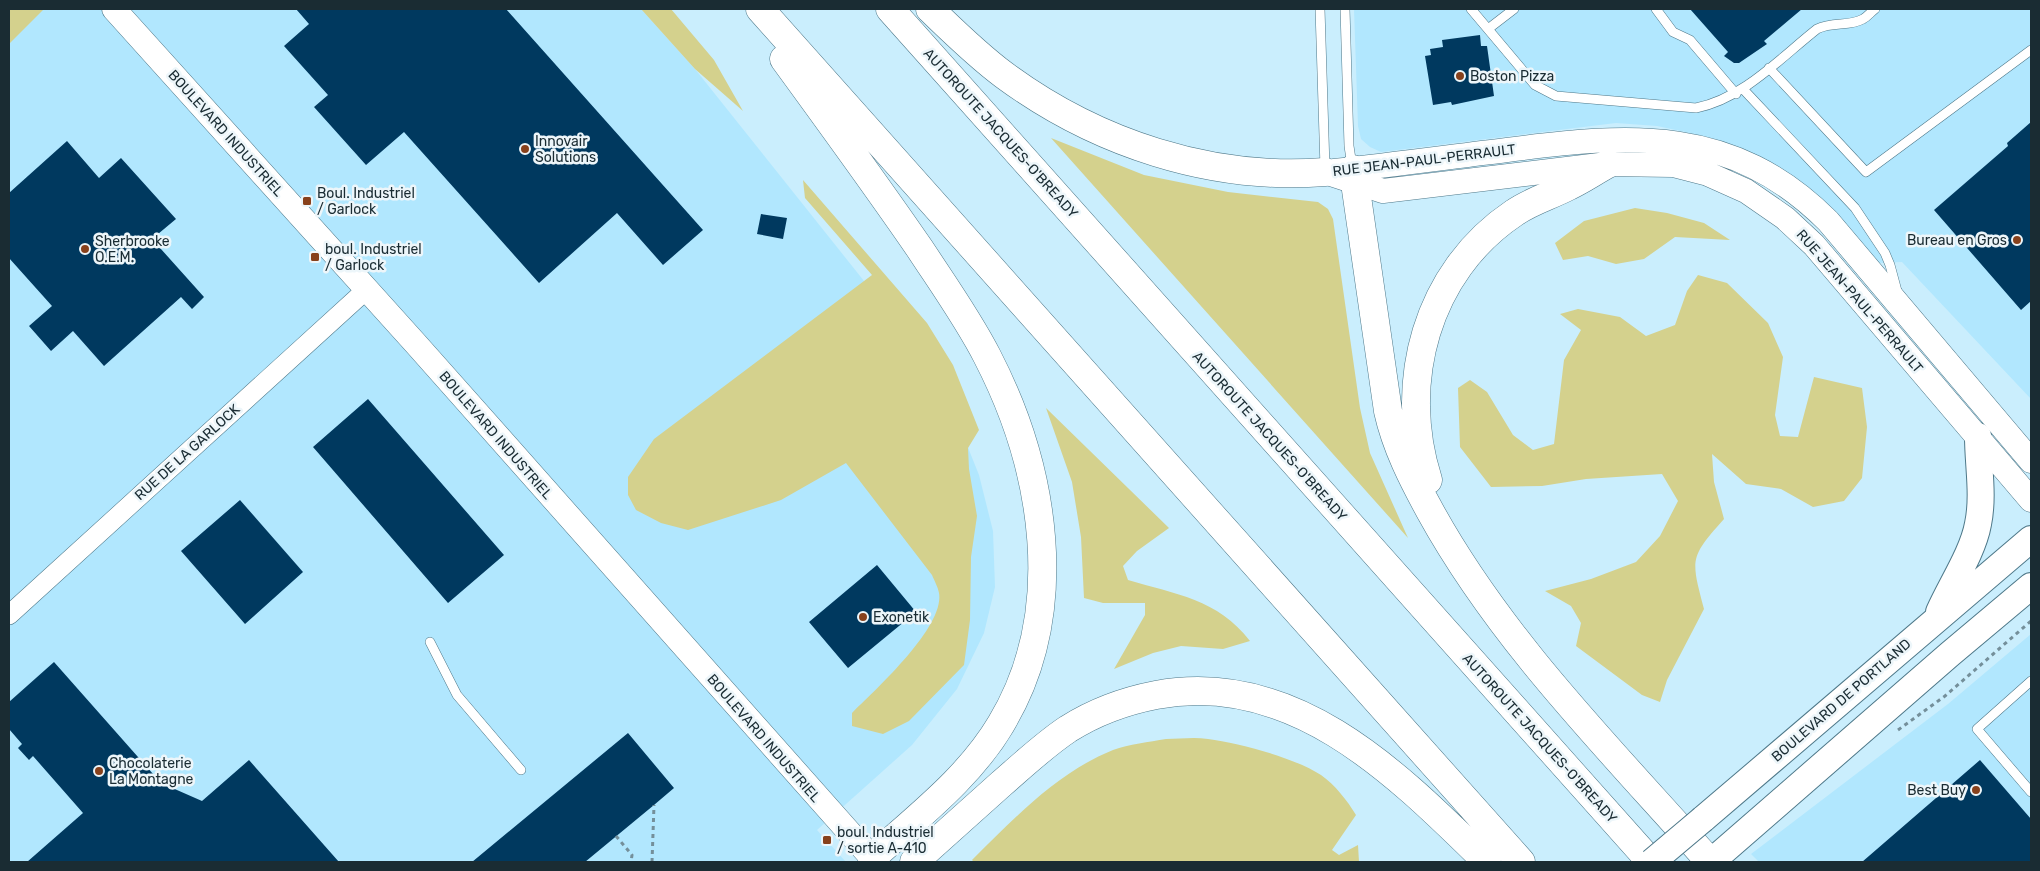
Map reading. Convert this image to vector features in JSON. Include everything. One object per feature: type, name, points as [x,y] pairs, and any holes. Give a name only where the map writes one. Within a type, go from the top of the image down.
[{"type":"highway","points":[[748,9],[892,208],[981,344],[1002,388],[1020,436],[1031,476],[1041,534],[1042,585],[1037,630],[1026,670],[1007,713],[987,745],[966,771],[873,860]]},
{"type":"highway","points":[[760,9],[1521,862]]},
{"type":"highway","name":"AUTOROUTE JACQUES-O'BREADY","points":[[890,9],[1651,862]]},
{"type":"highway","points":[[930,9],[979,55],[1016,84],[1062,112],[1113,136],[1180,159],[1231,170],[1281,174],[1325,172]]},
{"type":"highway","points":[[1462,565],[1432,492],[1416,429],[1416,377],[1428,322],[1440,296],[1457,269],[1479,243],[1501,222],[1525,206],[1568,187],[1608,164]]},
{"type":"highway","points":[[1354,175],[1368,289],[1384,393],[1393,434],[1416,484],[1462,565],[1524,650],[1716,857]]},
{"type":"highway","points":[[914,862],[1027,762],[1076,724],[1129,701],[1164,693],[1197,691],[1229,693],[1271,702],[1298,712],[1330,729],[1400,781],[1435,811],[1487,862]]},
{"type":"main road","points":[[1936,619],[1973,542],[1978,526],[1981,498],[1978,469],[1978,436]]},
{"type":"main road","name":"BOULEVARD DE PORTLAND","points":[[1651,862],[2031,539]]},
{"type":"main road","points":[[1716,857],[2031,586]]},
{"type":"street","name":"BOULEVARD INDUSTRIEL","points":[[114,9],[416,344],[873,860]]},
{"type":"street","name":"RUE JEAN-PAUL-PERRAULT","points":[[1325,172],[1354,175],[1592,140],[1652,140],[1710,149],[1762,170],[1801,196],[1838,231],[2031,461]]},
{"type":"street","name":"RUE JEAN-PAUL-PERRAULT","points":[[1354,175],[1383,190],[1608,164],[1662,164],[1696,171],[1736,186],[1776,211],[1814,245],[2031,500]]},
{"type":"street","name":"RUE DE LA GARLOCK","points":[[9,615],[366,290]]},
{"type":"lane","points":[[1320,9],[1325,172]]},
{"type":"lane","points":[[1345,9],[1349,146],[1354,175]]},
{"type":"lane","points":[[1472,9],[1535,85],[1545,92],[1556,96],[1696,108],[1714,104],[1739,92],[1817,29],[1829,23],[1842,24],[1862,19],[1875,9]]},
{"type":"lane","points":[[1488,29],[1514,9]]},
{"type":"lane","points":[[1656,9],[1673,32],[1690,40],[1739,92],[1842,192],[1861,216],[1890,265],[1899,304]]},
{"type":"lane","points":[[1769,68],[1866,172],[2031,50]]},
{"type":"lane","points":[[430,642],[457,695],[521,770]]},
{"type":"lane","points":[[2031,681],[1977,728],[2031,792]]},
{"type":"path","points":[[652,862],[654,805]]},
{"type":"path","points":[[616,836],[632,854],[631,862]]},
{"type":"shaded area","points":[[9,9],[641,9],[695,69],[864,281],[927,366],[959,425],[979,475],[993,531],[995,587],[984,633],[957,689],[912,745],[817,830],[846,862],[9,862]]},
{"type":"shaded area","points":[[9,9],[44,9],[9,44]]},
{"type":"shaded area","points":[[641,9],[671,9],[714,60],[743,111],[695,69]]},
{"type":"shaded area","points":[[1354,9],[2031,9],[2031,399],[1902,262],[1875,263],[1756,156],[1704,136],[1657,126],[1616,123],[1381,152],[1370,147],[1361,139],[1358,126]]},
{"type":"shaded area","points":[[1051,138],[1144,175],[1228,192],[1318,202],[1328,209],[1333,219],[1360,408],[1370,453],[1408,538]]},
{"type":"shaded area","points":[[803,180],[927,323],[953,365],[979,430],[968,448],[969,469],[977,516],[971,557],[970,620],[964,665],[909,721],[883,734],[852,726],[852,713],[906,658],[920,640],[931,623],[938,607],[939,593],[932,575],[846,463],[781,500],[688,530],[661,523],[636,510],[628,495],[628,477],[654,439],[872,275],[805,198]]},
{"type":"shaded area","points":[[1635,208],[1667,213],[1704,223],[1730,240],[1675,237],[1644,259],[1616,264],[1588,256],[1563,260],[1555,243],[1584,221]]},
{"type":"shaded area","points":[[1698,275],[1727,283],[1768,323],[1783,357],[1775,415],[1780,436],[1798,437],[1814,377],[1862,388],[1867,427],[1862,478],[1844,501],[1813,507],[1781,489],[1746,484],[1712,454],[1714,482],[1724,519],[1704,542],[1699,551],[1695,569],[1704,609],[1667,680],[1660,702],[1642,695],[1576,646],[1581,623],[1571,606],[1545,591],[1591,579],[1636,562],[1660,536],[1678,501],[1662,474],[1586,479],[1542,486],[1491,487],[1460,447],[1458,388],[1470,380],[1487,392],[1513,435],[1533,450],[1554,444],[1564,360],[1581,330],[1560,314],[1578,309],[1620,317],[1646,336],[1675,325],[1687,291]]},
{"type":"shaded area","points":[[1046,408],[1169,528],[1137,551],[1123,566],[1128,580],[1179,594],[1210,607],[1237,627],[1250,641],[1223,649],[1181,646],[1153,653],[1114,669],[1145,615],[1145,603],[1103,603],[1084,598],[1081,537],[1072,482]]},
{"type":"shaded area","points":[[2031,634],[2031,862],[1759,862],[1751,854],[1948,704]]},
{"type":"shaded area","points":[[1203,738],[1235,744],[1282,757],[1321,775],[1340,793],[1356,815],[1332,850],[1339,855],[1358,845],[1359,862],[974,862],[972,860],[1037,798],[1073,771],[1113,750],[1166,739]]},
{"type":"building","name":"Innovair Solutions","points":[[296,9],[506,9],[703,230],[663,265],[617,213],[539,283],[404,132],[366,165],[314,107],[328,95],[284,46],[309,24]]},
{"type":"building","points":[[1690,9],[1802,9],[1764,41],[1767,44],[1739,63],[1734,63],[1724,56],[1728,52]]},
{"type":"building","name":"Boston Pizza","points":[[1480,35],[1481,46],[1487,46],[1494,96],[1452,105],[1451,102],[1433,105],[1425,56],[1431,55],[1430,49],[1443,47],[1442,40]]},
{"type":"building","points":[[2031,122],[2031,301],[2021,310],[1934,210],[2008,146],[2007,143]]},
{"type":"building","name":"Sherbrooke O.E.M.","points":[[67,141],[99,178],[121,158],[176,219],[152,239],[204,297],[192,309],[181,297],[104,366],[73,331],[51,351],[29,326],[52,306],[9,258],[9,193]]},
{"type":"building","points":[[761,214],[787,218],[783,239],[757,234]]},
{"type":"building","points":[[368,399],[504,555],[448,603],[313,447]]},
{"type":"building","points":[[240,500],[303,572],[245,624],[181,551]]},
{"type":"building","name":"Exonetik","points":[[877,565],[916,612],[848,668],[809,622]]},
{"type":"building","name":"Chocolaterie La Montagne","points":[[54,662],[161,783],[202,801],[249,760],[339,862],[27,862],[83,813],[33,756],[29,760],[18,748],[22,744],[9,729],[9,702]]},
{"type":"building","points":[[628,733],[674,788],[654,805],[585,862],[472,862]]},
{"type":"building","name":"Best Buy","points":[[1980,760],[2031,819],[2031,862],[1862,862]]},
{"type":"place","name":"Boston Pizza","points":[[1460,76]]},
{"type":"place","name":"Innovair Solutions","points":[[525,149]]},
{"type":"place","name":"Boul. Industriel / Garlock","points":[[307,201]]},
{"type":"place","name":"Bureau en Gros","points":[[2017,240]]},
{"type":"place","name":"Sherbrooke O.E.M.","points":[[85,249]]},
{"type":"place","name":"boul. Industriel / Garlock","points":[[315,257]]},
{"type":"place","name":"Exonetik","points":[[863,617]]},
{"type":"place","name":"Chocolaterie La Montagne","points":[[99,771]]},
{"type":"place","name":"Best Buy","points":[[1976,790]]},
{"type":"place","name":"boul. Industriel / sortie A-410","points":[[827,840]]}]
